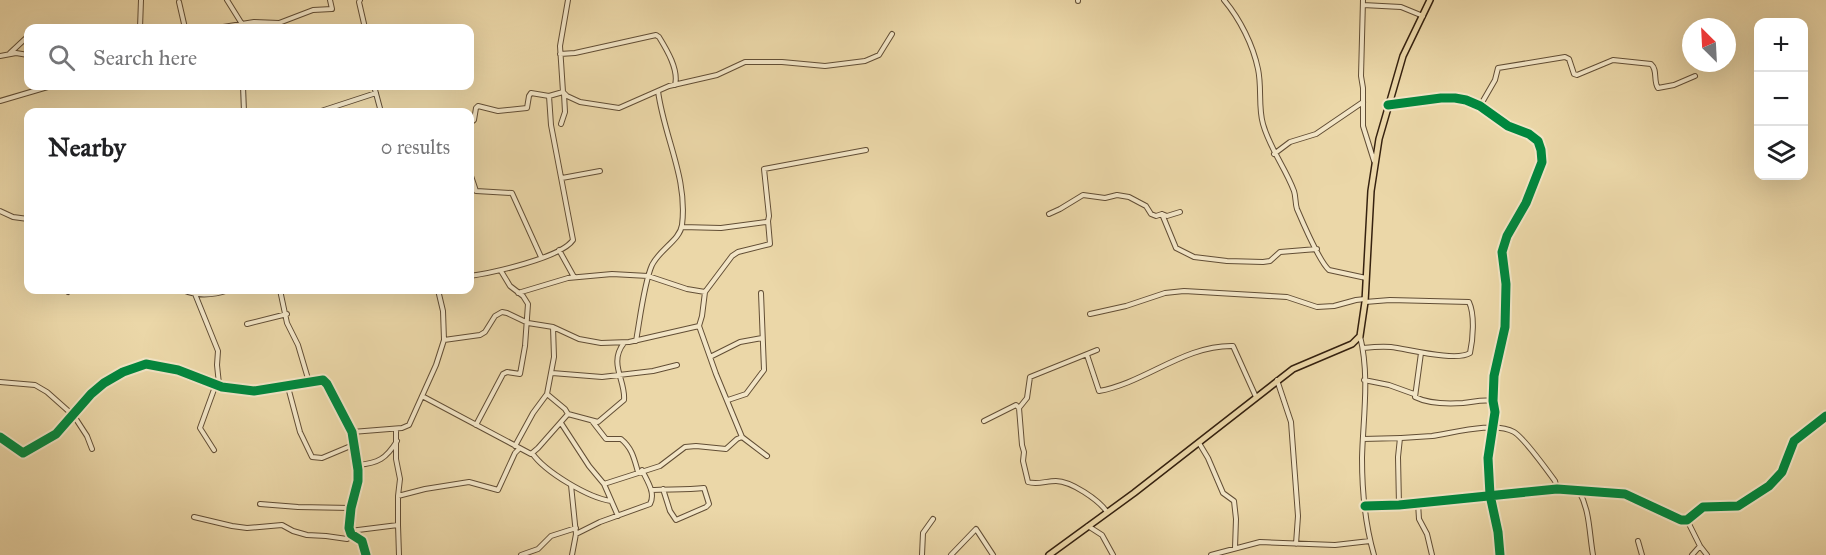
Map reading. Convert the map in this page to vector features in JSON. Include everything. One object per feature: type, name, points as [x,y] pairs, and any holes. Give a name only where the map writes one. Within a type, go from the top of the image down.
[{"type":"main road","points":[[1049,555],[1276,380],[1309,361],[1352,344],[1360,336],[1365,301],[1371,191],[1375,165],[1388,105],[1403,56],[1430,0]]},
{"type":"street","points":[[140,24],[141,0]]},
{"type":"street","points":[[227,0],[244,23]]},
{"type":"street","points":[[239,24],[279,23],[313,10],[332,9],[330,0]]},
{"type":"street","points":[[360,0],[364,24]]},
{"type":"street","points":[[561,124],[565,112],[560,39],[568,0]]},
{"type":"street","points":[[1224,0],[1245,32],[1256,64],[1261,116],[1274,154],[1294,191],[1296,206],[1317,249],[1329,270],[1366,278]]},
{"type":"street","points":[[179,2],[184,24]]},
{"type":"street","points":[[1375,165],[1363,126],[1361,76],[1363,3],[1401,7],[1423,16]]},
{"type":"street","points":[[474,120],[478,106],[498,111],[525,109],[529,106],[531,93],[549,96],[564,93],[580,102],[619,108],[675,85],[717,75],[745,62],[782,62],[825,66],[865,61],[879,55],[892,34]]},
{"type":"street","points":[[560,54],[656,35],[664,45],[675,71],[675,85]]},
{"type":"street","points":[[10,54],[24,40]]},
{"type":"street","points":[[0,56],[24,55]]},
{"type":"street","points":[[1480,106],[1501,66],[1565,57],[1568,57],[1574,74],[1577,75],[1613,60],[1651,64],[1655,68],[1655,82],[1658,88],[1674,85],[1695,76]]},
{"type":"street","points":[[0,101],[37,90]]},
{"type":"street","points":[[243,90],[244,108]]},
{"type":"street","points":[[375,90],[380,108]]},
{"type":"street","points":[[636,340],[648,276],[658,254],[676,239],[682,227],[683,187],[660,106],[658,91]]},
{"type":"street","points":[[330,108],[376,93]]},
{"type":"street","points":[[474,275],[501,270],[571,244],[574,236],[551,125],[549,96]]},
{"type":"street","points":[[1388,105],[1455,98],[1480,106],[1508,126],[1534,137],[1540,144],[1542,162],[1524,210],[1504,242],[1502,252],[1506,284],[1505,327],[1496,366],[1494,412],[1488,458],[1490,495],[1498,532],[1500,555]]},
{"type":"street","points":[[1274,154],[1290,142],[1316,134],[1363,102]]},
{"type":"street","points":[[767,456],[742,437],[716,374],[699,326],[705,292],[736,253],[770,244],[764,169],[866,150]]},
{"type":"street","points":[[562,178],[600,171]]},
{"type":"street","points":[[474,185],[476,191],[512,193],[541,257]]},
{"type":"street","points":[[1049,214],[1083,195],[1105,198],[1117,195],[1129,197],[1146,206],[1155,216],[1180,213]]},
{"type":"street","points":[[0,211],[13,217],[24,218]]},
{"type":"street","points":[[1162,214],[1176,248],[1194,257],[1263,262],[1270,261],[1281,252],[1317,249]]},
{"type":"street","points":[[682,227],[721,228],[768,221]]},
{"type":"street","points":[[559,250],[574,277]]},
{"type":"street","points":[[476,425],[503,374],[507,372],[519,375],[521,372],[528,323],[528,304],[523,296],[510,286],[501,270]]},
{"type":"street","points":[[518,293],[574,277],[612,274],[648,276],[705,292]]},
{"type":"street","points":[[1090,314],[1126,306],[1165,293],[1184,291],[1287,297],[1317,307],[1334,306],[1356,300],[1469,302],[1472,319],[1470,353],[1460,356],[1421,353],[1391,347],[1362,348]]},
{"type":"street","points":[[728,400],[746,394],[762,373],[764,366],[761,292]]},
{"type":"street","points":[[212,294],[195,294],[218,351],[218,384],[200,428],[214,450]]},
{"type":"street","points":[[281,294],[287,322],[301,352],[310,383]]},
{"type":"street","points":[[352,432],[396,429],[406,427],[412,421],[444,340],[443,311],[439,294]]},
{"type":"street","points":[[444,340],[480,335],[485,332],[495,316],[502,312],[528,323],[554,327],[591,342],[625,343],[699,326]]},
{"type":"street","points":[[247,324],[286,314]]},
{"type":"street","points":[[398,496],[469,482],[496,490],[500,488],[533,413],[547,394],[554,357],[554,327]]},
{"type":"street","points":[[1360,336],[1365,380],[1363,478],[1370,542],[1374,555]]},
{"type":"street","points":[[710,357],[740,342],[763,338]]},
{"type":"street","points":[[547,394],[568,414],[595,422],[600,421],[624,400],[618,374],[618,353],[625,343]]},
{"type":"street","points":[[1087,355],[1099,391],[1120,386],[1191,354],[1233,346],[1256,397]]},
{"type":"street","points":[[1097,350],[1030,377],[1027,398],[1019,408],[1023,461],[1028,482],[1062,481],[1091,496],[1103,505],[1107,512]]},
{"type":"street","points":[[1414,394],[1421,353]]},
{"type":"street","points":[[0,437],[23,453],[56,434],[91,394],[104,383],[123,372],[146,364],[178,370],[228,388],[254,391],[319,380],[326,381],[352,432],[359,476],[351,508],[350,531],[353,536],[362,541],[366,555]]},
{"type":"street","points":[[552,373],[592,377],[654,371],[677,365]]},
{"type":"street","points":[[1276,380],[1291,422],[1298,516],[1296,544]]},
{"type":"street","points":[[1365,380],[1389,385],[1414,394],[1418,399],[1439,403],[1493,401]]},
{"type":"street","points":[[0,382],[35,385],[63,405],[74,416],[87,436],[92,449]]},
{"type":"street","points":[[288,387],[300,432],[314,459],[322,458],[353,444]]},
{"type":"street","points":[[422,395],[528,453],[532,453],[571,485],[603,500],[611,501]]},
{"type":"street","points":[[984,421],[1014,405],[1019,408]]},
{"type":"street","points":[[532,453],[568,414]]},
{"type":"street","points":[[1365,506],[1400,505],[1557,489],[1625,494],[1681,520],[1687,520],[1703,507],[1710,505],[1738,506],[1769,486],[1782,472],[1794,441],[1826,416]]},
{"type":"street","points":[[576,534],[650,504],[652,500],[651,490],[629,447],[621,439],[606,439],[591,420]]},
{"type":"street","points":[[561,423],[589,466],[604,484],[618,516]]},
{"type":"street","points":[[1363,440],[1492,428],[1509,430],[1523,440],[1555,481],[1557,489]]},
{"type":"street","points":[[396,429],[396,459],[400,480],[399,555]]},
{"type":"street","points":[[604,484],[660,466],[685,447],[726,449],[742,437]]},
{"type":"street","points":[[1400,438],[1398,457],[1400,505]]},
{"type":"street","points":[[358,465],[377,463],[397,440]]},
{"type":"street","points":[[1198,442],[1208,458],[1223,493],[1234,501],[1236,527],[1233,551]]},
{"type":"street","points":[[571,485],[576,528],[572,555]]},
{"type":"street","points":[[651,490],[663,489],[704,488],[709,504],[676,520],[670,511],[663,489]]},
{"type":"street","points":[[1579,491],[1589,515],[1593,555]]},
{"type":"street","points":[[1418,503],[1419,519],[1427,534],[1432,555]]},
{"type":"street","points":[[260,504],[351,508]]},
{"type":"street","points":[[194,517],[232,526],[285,525],[293,531],[307,535],[342,539],[349,539],[353,536]]},
{"type":"street","points":[[922,555],[923,533],[933,519]]},
{"type":"street","points":[[1687,520],[1707,555]]},
{"type":"street","points":[[350,531],[398,525]]},
{"type":"street","points":[[1088,526],[1102,535],[1113,555]]},
{"type":"street","points":[[521,555],[538,549],[551,536],[576,528]]},
{"type":"street","points":[[951,555],[976,529],[993,555]]},
{"type":"street","points":[[1638,541],[1642,555]]},
{"type":"street","points":[[1211,555],[1260,542],[1335,545],[1370,542]]},
{"type":"street","points":[[1692,555],[1700,546]]},
{"type":"cycle path","points":[[1388,105],[1441,98],[1466,100],[1480,106],[1508,126],[1529,134],[1538,141],[1541,150],[1542,162],[1526,203],[1507,236],[1502,252],[1506,284],[1505,327],[1494,376],[1495,412],[1488,458],[1490,495],[1498,532],[1500,555]]},
{"type":"cycle path","points":[[0,437],[23,453],[56,434],[91,394],[104,383],[123,372],[146,364],[178,370],[222,387],[254,391],[323,380],[352,432],[358,481],[349,528],[351,534],[362,541],[366,555]]},
{"type":"cycle path","points":[[1365,506],[1399,505],[1557,489],[1625,494],[1681,520],[1687,520],[1703,507],[1738,506],[1769,486],[1782,472],[1794,441],[1826,416]]}]
